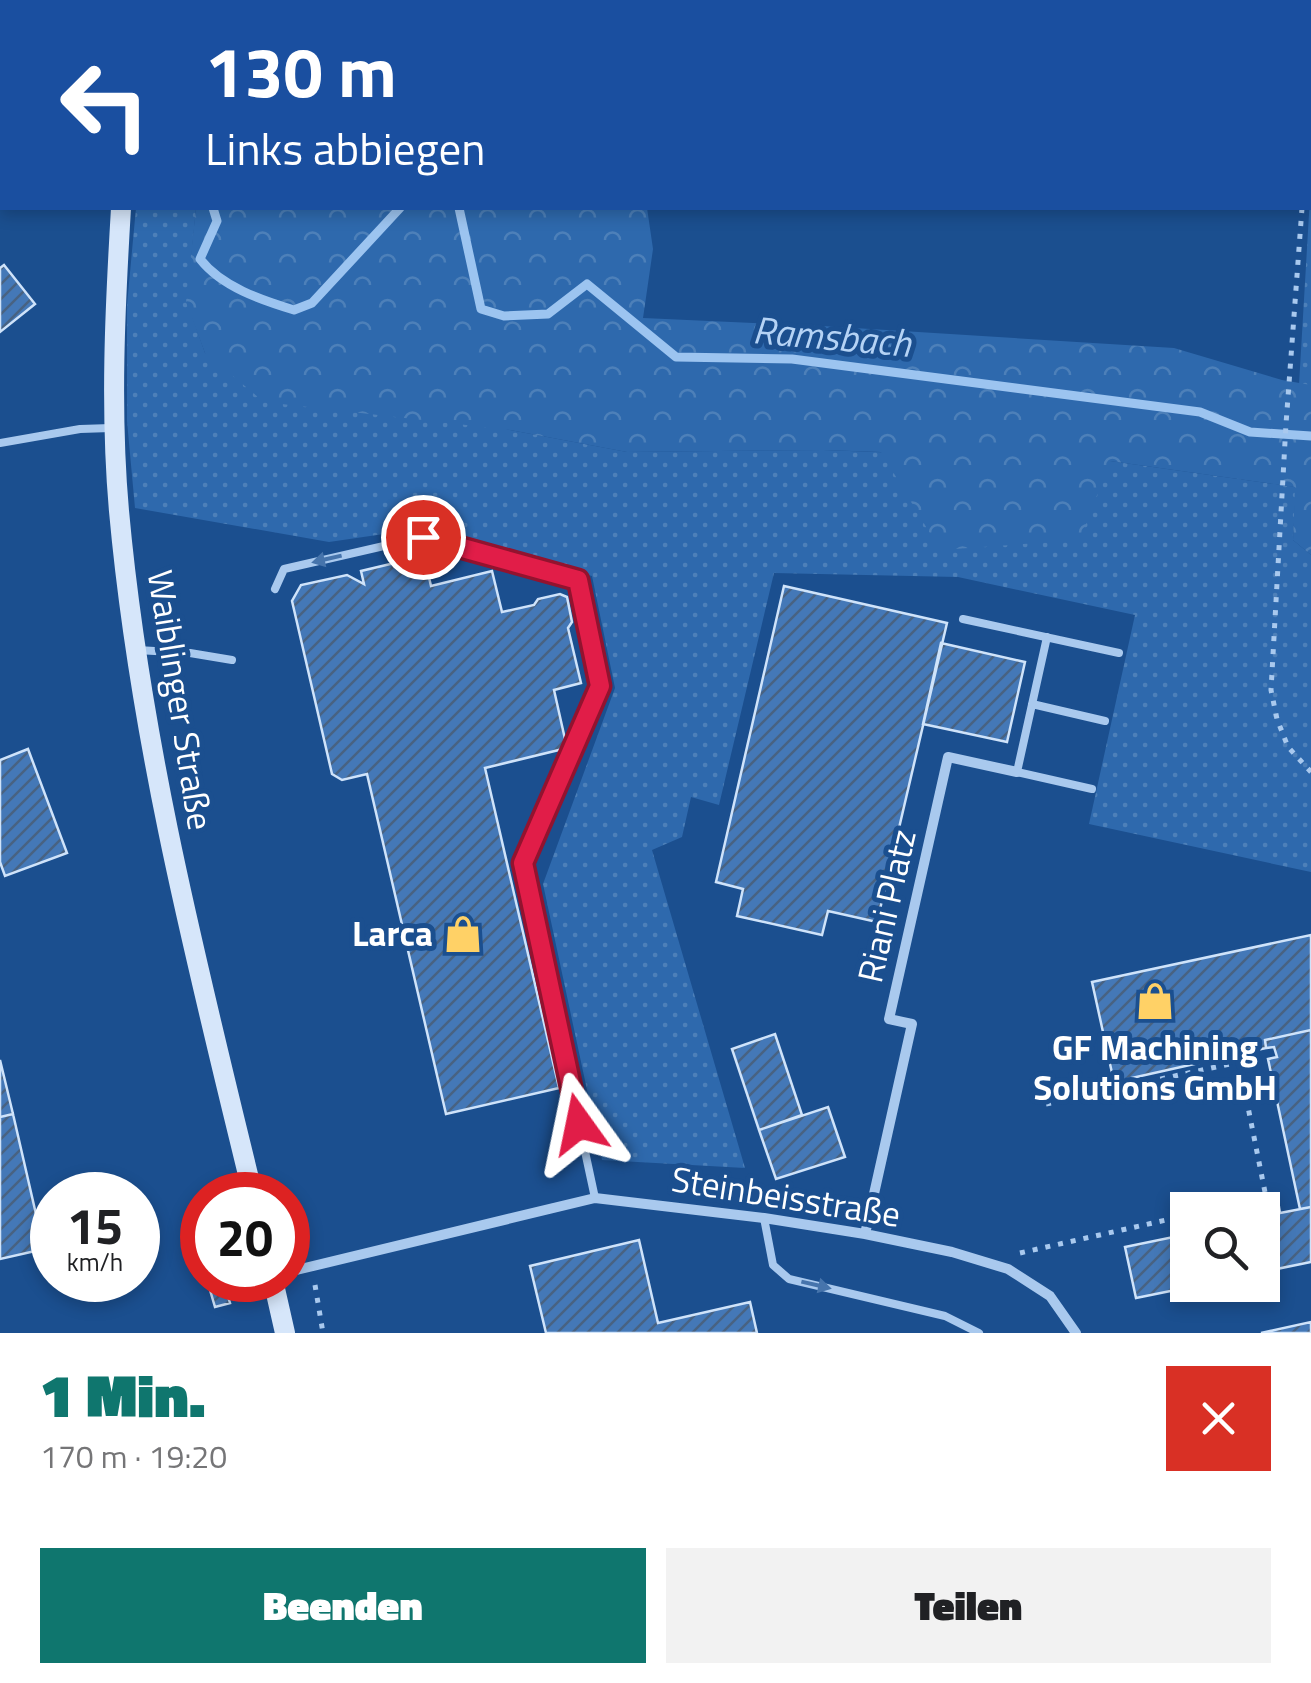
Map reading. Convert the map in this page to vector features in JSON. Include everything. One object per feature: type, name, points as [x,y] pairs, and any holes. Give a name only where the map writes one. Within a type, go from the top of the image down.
[{"type":"main road","name":"Waiblinger Straße","points":[[121,210],[115,299],[115,427],[119,508],[135,650],[162,808],[248,1172]]},
{"type":"main road","points":[[278,1302],[285,1333]]},
{"type":"street","name":"Riani Platz","points":[[865,1234],[912,1024],[890,1019],[948,757],[1017,772]]},
{"type":"street","name":"Steinbeisstraße","points":[[310,1268],[595,1198],[764,1218],[952,1252],[1008,1269],[1050,1296],[1076,1333]]},
{"type":"lane","points":[[0,443],[115,427]]},
{"type":"lane","points":[[275,588],[284,569],[423,537],[578,580],[600,686],[523,863],[595,1198]]},
{"type":"lane","points":[[963,618],[1119,653]]},
{"type":"lane","points":[[1047,637],[1017,772],[1092,789]]},
{"type":"lane","points":[[135,650],[232,660]]},
{"type":"lane","points":[[1032,704],[1105,721]]},
{"type":"lane","points":[[764,1218],[773,1265],[789,1279],[944,1316],[979,1333]]},
{"type":"path","points":[[1302,210],[1272,690],[1288,747],[1311,772]]},
{"type":"path","points":[[1046,1104],[1239,1062],[1265,1192]]},
{"type":"path","points":[[1011,1255],[1170,1219]]},
{"type":"path","points":[[314,1267],[322,1333]]},
{"type":"green space","points":[[136,210],[196,210],[187,302],[205,353],[510,430],[627,452],[823,450],[1110,461],[1296,487],[1293,540],[1311,555],[1311,872],[1089,824],[1135,615],[958,577],[774,573],[719,805],[691,797],[682,837],[652,850],[745,1168],[602,1160],[543,884],[615,688],[592,576],[418,529],[329,542],[135,508],[127,421],[127,305]]},
{"type":"green space","points":[[196,210],[647,210],[653,249],[643,318],[1174,348],[1311,385],[1311,555],[1293,540],[1295,487],[1110,461],[1080,540],[940,550],[881,452],[627,452],[510,430],[264,402],[205,353],[186,302]]},
{"type":"green space","points":[[1309,210],[1311,210],[1311,385],[1299,385]]},
{"type":"building","points":[[4,265],[35,304],[0,332],[0,268]]},
{"type":"building","name":"Larca","points":[[424,556],[431,586],[492,571],[502,612],[534,605],[538,599],[560,594],[567,597],[572,622],[568,628],[581,683],[554,690],[567,748],[485,768],[559,1088],[446,1114],[367,774],[342,780],[332,774],[292,601],[301,585],[347,575],[364,584],[361,571]]},
{"type":"building","points":[[784,586],[947,623],[877,922],[828,911],[822,935],[737,916],[743,889],[716,882]]},
{"type":"building","points":[[941,643],[1025,662],[1007,742],[923,724]]},
{"type":"building","points":[[28,749],[67,853],[5,876],[0,862],[0,760]]},
{"type":"building","points":[[1311,935],[1311,1030],[1265,1040],[1266,1048],[1114,1082],[1092,982]]},
{"type":"building","points":[[1311,1030],[1311,1207],[1300,1209],[1268,1059],[1277,1057],[1274,1047],[1266,1048],[1265,1040]]},
{"type":"building","points":[[775,1034],[802,1115],[759,1130],[732,1049]]},
{"type":"building","points":[[0,1060],[13,1114],[0,1117]]},
{"type":"building","points":[[828,1107],[845,1157],[776,1179],[759,1130]]},
{"type":"building","points":[[13,1114],[30,1188],[30,1252],[0,1259],[0,1117]]},
{"type":"building","points":[[1311,1207],[1311,1262],[1280,1268],[1280,1213]]},
{"type":"building","points":[[1170,1238],[1170,1291],[1136,1298],[1125,1247]]},
{"type":"building","points":[[639,1240],[658,1323],[750,1302],[757,1333],[546,1333],[530,1266]]},
{"type":"building","points":[[1311,1322],[1311,1333],[1261,1333]]},
{"type":"waterway","name":"Ramsbach","points":[[214,210],[217,221],[200,259],[231,285],[294,310],[312,303],[398,210]]},
{"type":"waterway","name":"Ramsbach","points":[[459,210],[481,309],[504,316],[548,314],[587,284],[676,357],[792,359],[1200,412],[1250,432],[1311,436]]},
{"type":"place","name":"Larca","points":[[463,934]]},
{"type":"place","name":"GF Machining Solutions GmbH","points":[[1155,1001]]},
{"type":"route","points":[[423,537],[578,580],[600,686],[523,863],[579,1124]]}]
